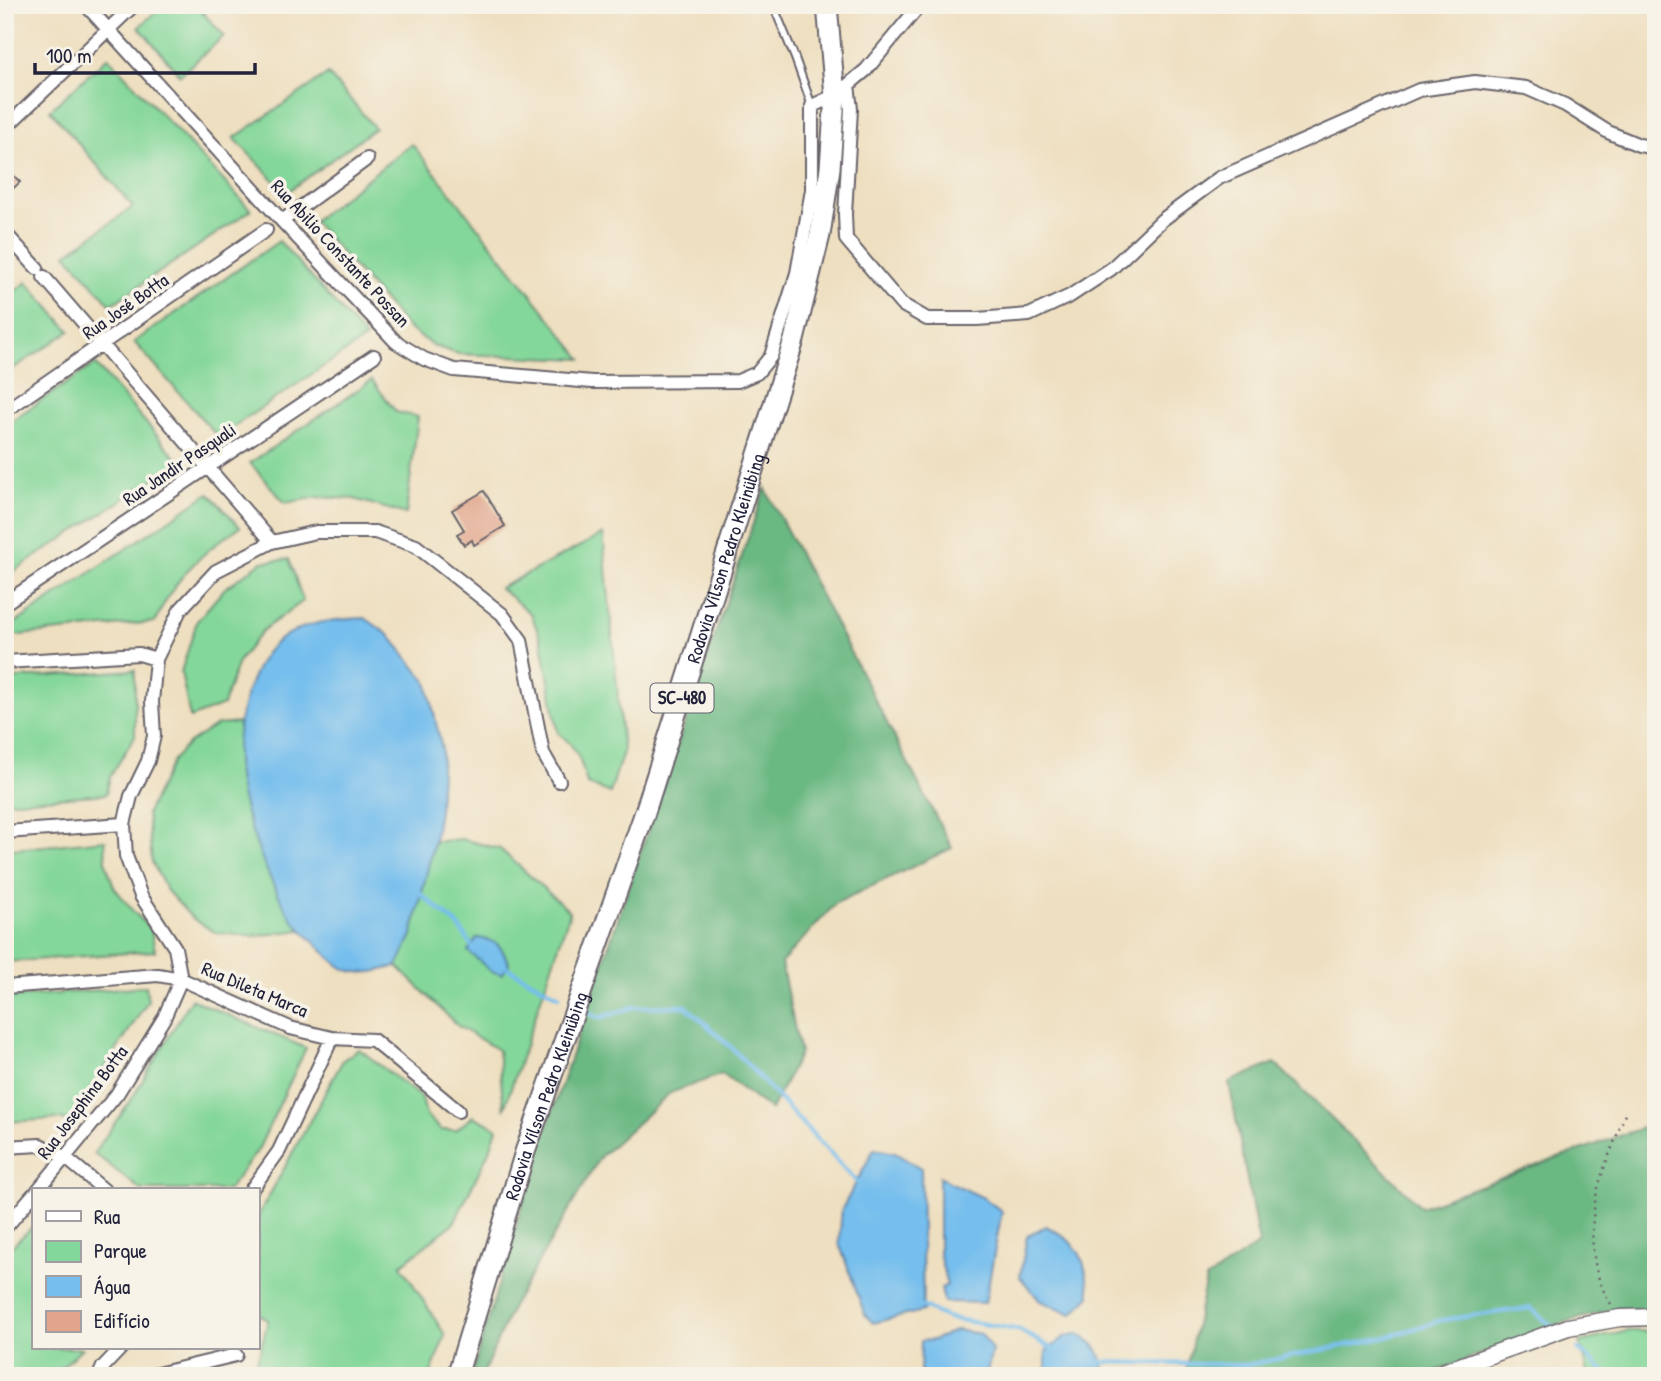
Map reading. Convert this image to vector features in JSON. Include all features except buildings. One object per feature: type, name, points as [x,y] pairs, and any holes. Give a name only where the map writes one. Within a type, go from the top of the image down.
[{"type":"main road","name":"Rodovia Vilson Pedro Kleinübing","points":[[457,1376],[525,1152],[645,811],[794,340],[820,235],[842,91],[827,5]]},
{"type":"street","name":"Rua Abilio Constante Possan","points":[[86,5],[396,342],[424,359],[454,370],[592,382],[738,381],[757,373],[772,356],[797,273],[812,190],[812,106]]},
{"type":"street","points":[[5,128],[134,5]]},
{"type":"street","points":[[812,106],[842,91],[866,69],[920,5]]},
{"type":"street","points":[[842,91],[851,109],[846,239],[901,304],[927,319],[1029,315],[1069,296],[1111,269],[1162,220],[1219,178],[1419,90],[1475,82],[1526,88],[1565,105],[1608,132],[1639,145],[1656,148]]},
{"type":"street","points":[[282,221],[367,159]]},
{"type":"street","name":"Rua José Botta","points":[[5,411],[266,230]]},
{"type":"street","points":[[5,233],[272,542]]},
{"type":"street","name":"Rua Jandir Pasquali","points":[[5,603],[374,356]]},
{"type":"street","points":[[181,979],[175,948],[141,896],[127,856],[124,824],[131,796],[148,761],[155,736],[152,702],[156,659],[180,610],[216,572],[272,542],[316,532],[375,532],[416,546],[502,614],[521,640],[543,753],[559,781]]},
{"type":"street","points":[[5,662],[139,654],[156,659]]},
{"type":"street","points":[[5,832],[124,824]]},
{"type":"street","name":"Rua Dileta Marca","points":[[5,987],[158,975],[181,979],[290,1028],[332,1038],[373,1040],[458,1111]]},
{"type":"street","name":"Rua Josephina Botta","points":[[40,1188],[117,1094],[164,1018],[181,979]]},
{"type":"street","points":[[252,1188],[279,1151],[332,1038]]},
{"type":"street","points":[[5,1147],[40,1145],[65,1158],[102,1188]]},
{"type":"street","points":[[5,1228],[32,1196]]},
{"type":"street","points":[[1432,1376],[1568,1328],[1620,1318],[1656,1317]]},
{"type":"street","points":[[99,1376],[103,1367],[119,1350]]},
{"type":"street","points":[[149,1376],[236,1355]]},
{"type":"lane","points":[[772,5],[812,106]]},
{"type":"path","points":[[1620,1318],[1602,1290],[1592,1252],[1597,1193],[1625,1114]]},
{"type":"green space","points":[[163,5],[196,5],[224,36],[180,75],[139,27]]},
{"type":"green space","points":[[108,57],[251,210],[111,305],[66,254],[133,207],[50,110]]},
{"type":"green space","points":[[328,74],[375,128],[286,193],[234,138]]},
{"type":"green space","points":[[412,144],[582,359],[458,354],[434,346],[409,329],[313,221]]},
{"type":"green space","points":[[279,241],[366,338],[218,437],[134,342]]},
{"type":"green space","points":[[27,282],[70,331],[5,374],[5,298]]},
{"type":"green space","points":[[95,364],[180,462],[5,577],[5,425]]},
{"type":"green space","points":[[372,380],[396,412],[418,417],[406,514],[354,499],[319,497],[285,503],[250,463]]},
{"type":"green space","points":[[765,488],[952,848],[836,903],[781,963],[800,1053],[771,1110],[722,1074],[670,1093],[600,1157],[512,1307],[482,1376],[471,1376],[539,1150]]},
{"type":"green space","points":[[209,493],[240,527],[213,546],[190,568],[170,593],[155,622],[9,636],[5,633],[5,630]]},
{"type":"green space","points":[[603,534],[623,752],[610,793],[587,784],[578,756],[558,733],[542,642],[531,614],[500,588]]},
{"type":"green space","points":[[289,559],[303,601],[263,630],[238,662],[223,705],[190,718],[181,672],[197,621],[225,588],[262,562]]},
{"type":"green space","points":[[135,670],[135,736],[110,777],[106,794],[5,802],[5,679]]},
{"type":"green space","points":[[239,723],[238,768],[242,795],[270,875],[301,930],[256,936],[216,933],[192,918],[167,891],[152,862],[147,813],[173,760],[189,743],[217,725]]},
{"type":"green space","points":[[461,839],[500,849],[570,912],[504,1109],[498,1050],[458,1026],[397,966],[412,935],[434,842]]},
{"type":"green space","points":[[105,840],[106,863],[114,887],[151,929],[155,951],[5,962],[5,850]]},
{"type":"green space","points":[[146,986],[148,1001],[70,1122],[59,1119],[5,1122],[5,998]]},
{"type":"green space","points":[[191,999],[306,1048],[258,1150],[230,1188],[138,1188],[94,1153],[134,1095]]},
{"type":"green space","points":[[359,1049],[422,1098],[426,1115],[441,1130],[456,1130],[473,1116],[497,1128],[491,1147],[454,1223],[401,1265],[445,1335],[430,1376],[201,1376],[233,1367],[256,1366],[268,1320],[259,1314],[259,1214],[343,1060]]},
{"type":"green space","points":[[1275,1063],[1421,1207],[1656,1123],[1656,1309],[1608,1311],[1565,1322],[1423,1376],[1185,1376],[1206,1279],[1259,1244],[1229,1082]]},
{"type":"green space","points":[[32,1227],[32,1350],[80,1350],[62,1367],[32,1376],[5,1376],[5,1253]]},
{"type":"green space","points":[[1628,1331],[1656,1331],[1656,1376],[1589,1376],[1580,1342]]},
{"type":"water","points":[[365,618],[389,635],[427,682],[442,749],[439,811],[434,842],[412,935],[397,966],[365,972],[352,971],[338,965],[286,910],[251,829],[239,784],[237,746],[246,696],[252,678],[269,649],[289,634],[309,625]]},
{"type":"water","points":[[477,938],[494,942],[501,948],[509,964],[502,974],[491,971],[468,951]]},
{"type":"water","points":[[874,1149],[895,1153],[921,1168],[923,1311],[873,1323],[865,1315],[839,1243],[842,1209]]},
{"type":"water","points":[[939,1177],[982,1197],[1002,1211],[985,1303],[944,1302],[941,1288],[947,1285],[939,1253]]},
{"type":"water","points":[[1046,1226],[1074,1246],[1086,1272],[1090,1296],[1072,1314],[1040,1301],[1020,1277],[1027,1236]]},
{"type":"water","points":[[957,1330],[981,1334],[992,1350],[984,1376],[920,1376],[921,1341],[933,1340]]},
{"type":"water","points":[[1077,1334],[1091,1342],[1098,1350],[1106,1376],[1049,1376],[1046,1373],[1046,1351],[1066,1336]]},
{"type":"waterway","points":[[418,892],[457,924],[475,950]]},
{"type":"waterway","points":[[504,966],[559,996]]},
{"type":"waterway","points":[[583,1009],[599,1018],[634,1007],[686,1006],[731,1047],[859,1184]]},
{"type":"waterway","points":[[917,1304],[948,1318],[1019,1330],[1053,1349]]},
{"type":"waterway","points":[[1097,1362],[1247,1365],[1387,1337],[1442,1320],[1530,1308],[1554,1328]]},
{"type":"waterway","points":[[1578,1349],[1609,1376]]}]
